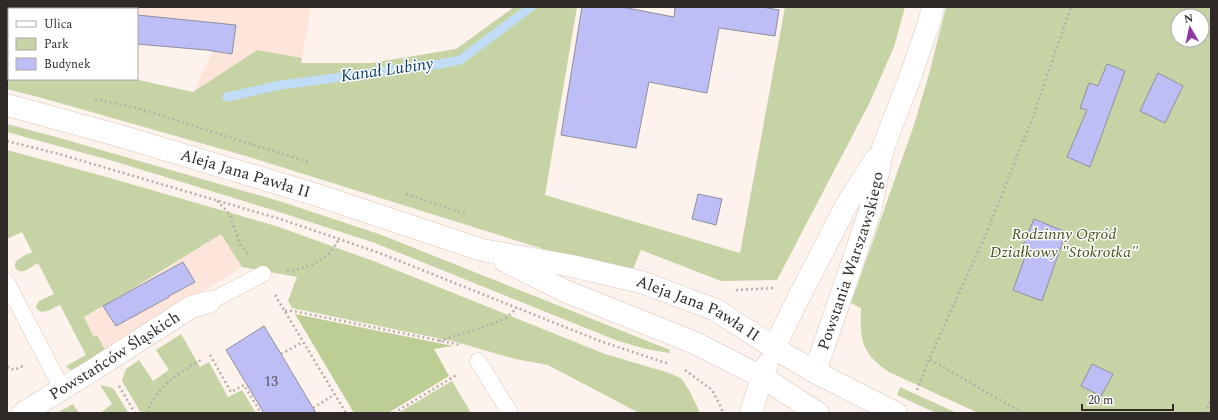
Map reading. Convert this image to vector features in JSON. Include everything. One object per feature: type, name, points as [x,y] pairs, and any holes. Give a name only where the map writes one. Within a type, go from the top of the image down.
[{"type":"street","name":"Powstania Warszawskiego","points":[[806,410],[815,372],[870,211],[883,148],[911,74],[933,7]]},
{"type":"street","name":"Aleja Jana Pawła II","points":[[7,105],[317,195],[482,250],[565,291],[695,343],[762,377],[806,410]]},
{"type":"street","name":"Powstania Warszawskiego","points":[[751,413],[762,377],[774,348],[799,297],[847,204],[883,148]]},
{"type":"street","name":"Aleja Jana Pawła II","points":[[482,250],[572,266],[641,282],[716,310],[774,348],[815,372],[896,413]]},
{"type":"street","name":"Powstańców Śląskich","points":[[23,413],[191,307],[209,302]]},
{"type":"lane","points":[[209,302],[263,274]]},
{"type":"lane","points":[[7,283],[62,389]]},
{"type":"lane","points":[[478,361],[510,413]]},
{"type":"path","points":[[917,390],[929,359],[987,232],[1034,114],[1071,7]]},
{"type":"path","points":[[7,141],[59,154],[216,200],[339,239],[382,254],[600,341],[672,365]]},
{"type":"path","points":[[216,200],[229,213],[241,246],[263,274],[346,413]]},
{"type":"path","points":[[263,274],[302,269],[324,259],[334,249],[339,239]]},
{"type":"path","points":[[731,289],[764,289],[776,287]]},
{"type":"path","points":[[438,341],[490,325],[506,318],[518,308]]},
{"type":"path","points":[[285,311],[293,311],[461,345]]},
{"type":"path","points":[[281,354],[303,342]]},
{"type":"path","points":[[210,355],[231,392],[244,385],[261,413]]},
{"type":"path","points":[[929,359],[1023,413]]},
{"type":"path","points":[[147,413],[156,394],[178,373],[201,360]]},
{"type":"path","points":[[684,370],[712,390],[723,413]]},
{"type":"path","points":[[394,413],[451,378]]},
{"type":"path","points":[[118,383],[135,413]]},
{"type":"path","points":[[313,408],[335,394]]},
{"type":"path","points":[[1205,413],[1211,400]]},
{"type":"shaded area","points":[[94,7],[311,7],[302,58],[257,50],[193,92],[213,51],[216,23],[138,15],[138,8]]},
{"type":"shaded area","points":[[221,234],[242,267],[106,352],[97,335],[95,337],[84,317]]},
{"type":"green space","points":[[514,7],[577,7],[545,195],[740,253],[785,7],[905,7],[894,47],[869,104],[777,280],[721,281],[641,250],[633,269],[569,257],[246,156],[7,89],[7,49],[8,80],[138,80],[193,92],[257,50],[302,58],[301,63],[371,63],[456,49]]},
{"type":"green space","name":"Rodzinny Ogród Działkowy \"Stokrotka\"","points":[[946,7],[1211,7],[1211,413],[978,413],[889,372],[880,365],[868,352],[864,345],[861,329],[861,308],[851,303],[914,125]]},
{"type":"green space","points":[[7,124],[279,201],[379,234],[670,350],[669,353],[646,349],[618,341],[375,243],[113,161],[7,132]]},
{"type":"green space","points":[[7,150],[276,226],[376,262],[605,354],[666,372],[681,378],[689,390],[700,413],[639,413],[548,365],[515,359],[456,342],[292,308],[288,301],[297,277],[242,267],[221,234],[84,317],[94,337],[97,335],[106,352],[77,370],[69,369],[66,366],[86,355],[60,305],[43,312],[38,310],[36,306],[39,301],[54,294],[38,263],[24,271],[17,270],[15,266],[16,262],[21,257],[32,252],[22,232],[7,239]]},
{"type":"green space","points":[[295,314],[453,346],[434,349],[449,376],[388,413],[354,413]]},
{"type":"green space","points":[[181,334],[200,367],[209,362],[228,397],[242,390],[256,413],[141,413],[122,381],[126,369],[139,360],[153,381],[169,370],[156,350]]},
{"type":"green space","points":[[452,381],[471,413],[398,413]]},
{"type":"green space","points":[[100,385],[113,388],[128,412],[100,413],[112,404]]},
{"type":"green space","points":[[900,387],[957,413],[936,413],[897,395]]},
{"type":"green space","points":[[73,404],[79,413],[57,413]]},
{"type":"building","points":[[582,7],[622,7],[674,17],[675,7],[762,7],[779,10],[775,36],[719,28],[707,93],[649,82],[636,148],[561,135]]},
{"type":"building","points":[[138,15],[236,25],[232,54],[206,50],[138,44]]},
{"type":"building","points":[[1107,64],[1125,71],[1090,167],[1067,157],[1087,110],[1080,108],[1089,83],[1098,86]]},
{"type":"building","points":[[1158,73],[1183,86],[1165,123],[1140,111]]},
{"type":"building","points":[[698,194],[722,199],[716,225],[692,219]]},
{"type":"building","points":[[1034,219],[1066,232],[1042,301],[1013,290],[1026,254],[1020,252]]},
{"type":"building","points":[[183,262],[195,282],[116,326],[103,306]]},
{"type":"building","points":[[264,326],[316,413],[264,413],[226,350]]},
{"type":"building","points":[[1092,364],[1113,374],[1101,396],[1081,386]]},
{"type":"waterway","name":"Kanał Lubiny","points":[[227,97],[281,85],[460,60],[531,7]]}]
